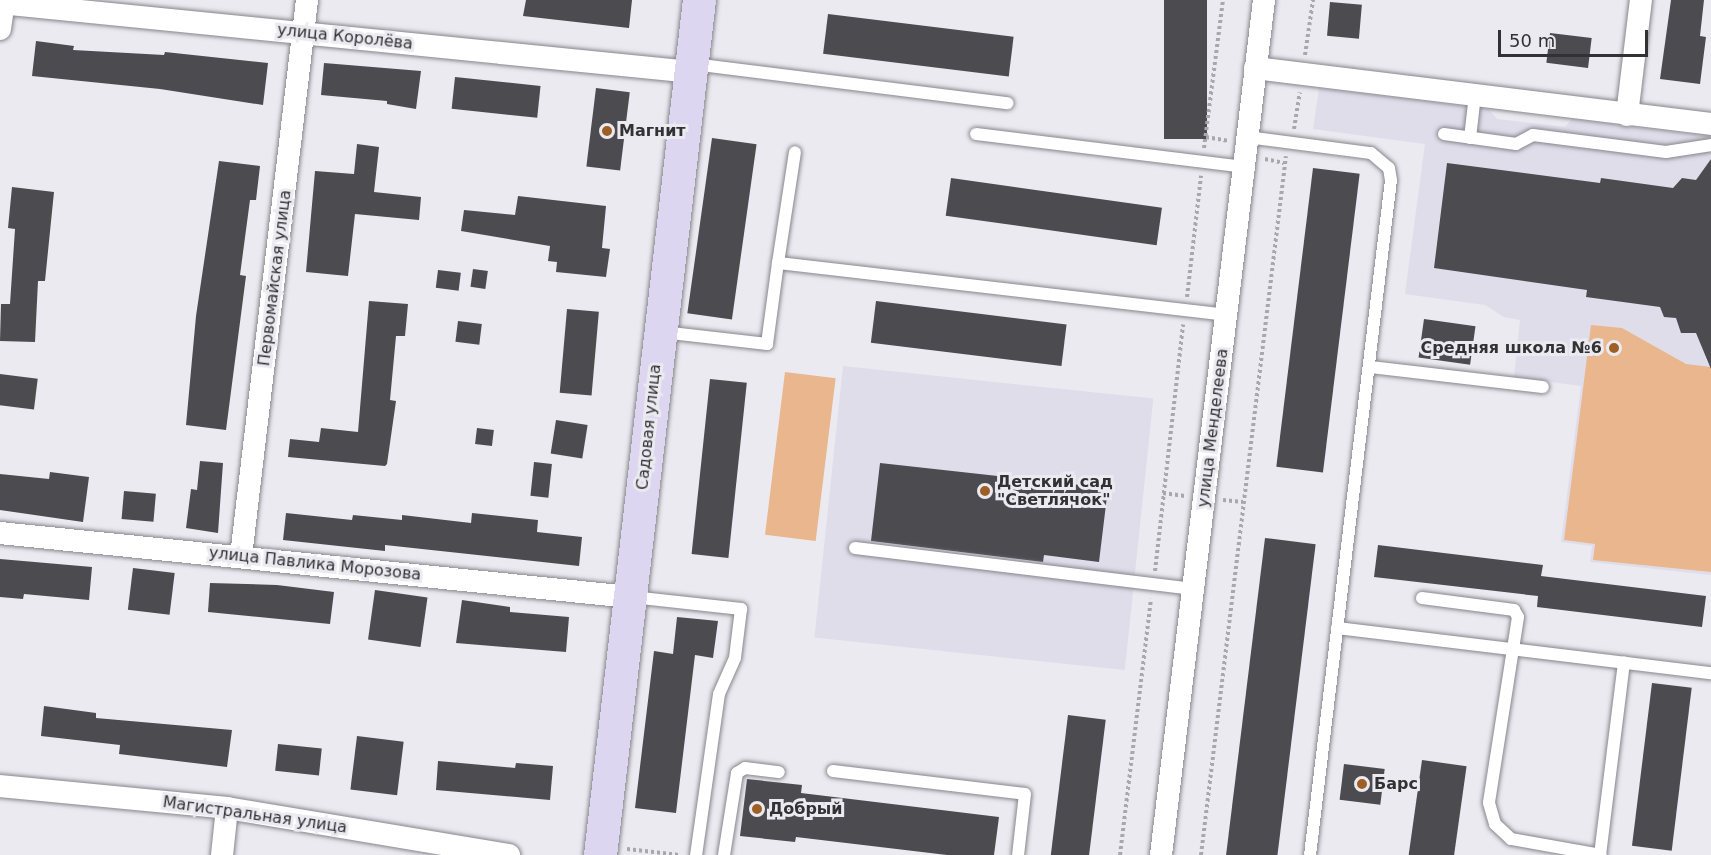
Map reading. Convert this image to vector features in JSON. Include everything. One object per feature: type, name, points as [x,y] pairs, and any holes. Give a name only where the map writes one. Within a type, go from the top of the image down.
[{"type":"street","name":"Первомайская улица","points":[[241,556],[307,0]]},
{"type":"street","name":"Садовая улица","points":[[611,852],[630,597],[658,332],[699,0]]},
{"type":"street","name":"улица Менделеева","points":[[1161,855],[1264,0]]},
{"type":"street","points":[[1628,115],[1641,0]]},
{"type":"street","name":"улица Королёва","points":[[2,2],[691,68]]},
{"type":"street","points":[[0,29],[2,2]]},
{"type":"street","points":[[1256,68],[1711,124]]},
{"type":"street","name":"улица Павлика Морозова","points":[[0,533],[630,597]]},
{"type":"street","name":"Магистральная улица","points":[[0,786],[227,808],[509,855]]},
{"type":"street","points":[[222,855],[227,808]]},
{"type":"lane","points":[[691,68],[1008,103]]},
{"type":"lane","points":[[1470,138],[1475,95]]},
{"type":"lane","points":[[976,134],[1244,167]]},
{"type":"lane","points":[[1444,134],[1516,144],[1533,135],[1666,152],[1711,145]]},
{"type":"lane","points":[[1247,137],[1371,153],[1389,168],[1370,367],[1310,855]]},
{"type":"lane","points":[[658,332],[767,344],[795,152]]},
{"type":"lane","points":[[778,263],[1226,315]]},
{"type":"lane","points":[[1370,367],[1543,387]]},
{"type":"lane","points":[[855,548],[1194,588]]},
{"type":"lane","points":[[630,597],[741,609],[735,658],[719,694],[696,855]]},
{"type":"lane","points":[[1422,598],[1514,610],[1518,617],[1489,803],[1495,824],[1511,839],[1600,855],[1624,662]]},
{"type":"lane","points":[[1337,627],[1711,673]]},
{"type":"lane","points":[[724,855],[737,773],[746,768],[779,772]]},
{"type":"lane","points":[[832,771],[1025,794],[1018,855]]},
{"type":"path","points":[[1120,855],[1223,0]]},
{"type":"path","points":[[1201,855],[1282,175],[1302,73],[1312,0]]},
{"type":"path","points":[[611,852],[680,855]]},
{"type":"shaded area","name":"Средняя школа №6","points":[[1319,88],[1488,109],[1497,119],[1565,127],[1572,119],[1711,137],[1711,575],[1590,562],[1592,546],[1561,542],[1581,386],[1514,377],[1520,320],[1504,317],[1485,305],[1405,294],[1425,144],[1313,129]]},
{"type":"shaded area","points":[[1591,325],[1622,328],[1686,364],[1711,367],[1711,572],[1593,560],[1595,544],[1564,540]]},
{"type":"shaded area","name":"Детский сад \"Светлячок\"","points":[[843,366],[1153,399],[1125,670],[814,638]]},
{"type":"shaded area","points":[[785,372],[836,378],[816,541],[765,535]]},
{"type":"building","points":[[526,0],[632,0],[629,28],[523,16]]},
{"type":"building","points":[[1164,0],[1207,0],[1207,139],[1164,139]]},
{"type":"building","points":[[1671,0],[1704,0],[1700,36],[1706,37],[1700,84],[1660,79]]},
{"type":"building","points":[[1330,2],[1362,5],[1359,39],[1327,36]]},
{"type":"building","points":[[828,14],[1014,37],[1009,76],[823,54]]},
{"type":"building","points":[[1550,33],[1592,38],[1588,68],[1546,63]]},
{"type":"building","points":[[36,41],[74,46],[73,50],[164,55],[165,52],[268,63],[263,105],[160,89],[32,76]]},
{"type":"building","points":[[324,63],[421,71],[416,109],[387,104],[387,101],[321,95]]},
{"type":"building","points":[[455,77],[541,86],[537,118],[452,109]]},
{"type":"building","points":[[596,88],[630,92],[620,171],[586,166]]},
{"type":"building","points":[[712,138],[757,144],[732,320],[687,313]]},
{"type":"building","points":[[357,144],[379,147],[374,192],[421,197],[419,220],[355,214],[348,276],[306,272],[315,171],[354,174]]},
{"type":"building","points":[[1711,159],[1711,369],[1696,333],[1681,333],[1676,318],[1664,317],[1660,307],[1586,297],[1587,290],[1434,268],[1447,163],[1600,183],[1601,178],[1673,188],[1682,178],[1696,180]]},
{"type":"building","points":[[219,161],[260,166],[256,200],[250,200],[240,275],[246,276],[226,430],[186,425],[196,316]]},
{"type":"building","points":[[1313,168],[1360,174],[1323,472],[1276,467]]},
{"type":"building","points":[[951,178],[1162,208],[1157,245],[946,216]]},
{"type":"building","points":[[12,187],[54,192],[45,281],[38,281],[35,342],[0,341],[1,304],[10,304],[15,229],[8,228]]},
{"type":"building","points":[[518,196],[606,206],[602,248],[610,249],[606,277],[556,272],[557,262],[548,261],[550,246],[461,231],[464,210],[515,215]]},
{"type":"building","points":[[473,269],[488,271],[485,289],[470,287]]},
{"type":"building","points":[[438,270],[461,273],[459,291],[436,288]]},
{"type":"building","points":[[369,301],[408,304],[405,336],[396,336],[390,400],[396,401],[387,464],[385,466],[288,457],[290,439],[319,442],[321,428],[358,432]]},
{"type":"building","points":[[876,301],[1067,324],[1061,366],[871,343]]},
{"type":"building","points":[[567,309],[599,312],[592,395],[560,393]]},
{"type":"building","points":[[1424,319],[1475,326],[1470,365],[1419,358]]},
{"type":"building","points":[[458,321],[482,324],[479,345],[455,342]]},
{"type":"building","points":[[0,374],[38,379],[34,409],[0,405]]},
{"type":"building","points":[[710,379],[747,383],[728,558],[692,554]]},
{"type":"building","points":[[556,420],[588,425],[582,459],[551,454]]},
{"type":"building","points":[[477,428],[494,430],[492,446],[475,444]]},
{"type":"building","points":[[200,461],[223,463],[218,533],[186,528],[191,489],[197,490]]},
{"type":"building","points":[[534,462],[552,464],[548,498],[530,496]]},
{"type":"building","points":[[880,463],[1108,488],[1099,562],[1044,555],[1043,562],[871,541]]},
{"type":"building","points":[[50,472],[89,477],[83,522],[0,510],[0,474],[49,479]]},
{"type":"building","points":[[124,491],[156,494],[153,522],[122,519]]},
{"type":"building","points":[[286,513],[352,520],[353,515],[402,520],[402,515],[471,523],[472,513],[538,520],[537,532],[582,537],[579,566],[385,545],[385,551],[283,540]]},
{"type":"building","points":[[1265,538],[1316,544],[1277,855],[1226,855]]},
{"type":"building","points":[[1378,545],[1543,565],[1541,576],[1706,596],[1702,627],[1537,607],[1538,596],[1374,577]]},
{"type":"building","points":[[0,559],[92,567],[89,600],[24,594],[23,599],[0,597]]},
{"type":"building","points":[[133,568],[175,573],[170,615],[128,610]]},
{"type":"building","points":[[210,583],[277,585],[334,592],[330,624],[208,612]]},
{"type":"building","points":[[375,590],[427,597],[421,647],[368,640]]},
{"type":"building","points":[[462,600],[510,607],[510,612],[569,617],[566,652],[456,643]]},
{"type":"building","points":[[677,617],[718,621],[713,658],[695,655],[676,813],[635,808],[654,651],[673,654]]},
{"type":"building","points":[[1652,683],[1692,688],[1672,851],[1632,846]]},
{"type":"building","points":[[44,706],[96,713],[96,718],[232,730],[227,767],[119,754],[120,745],[41,736]]},
{"type":"building","points":[[1068,715],[1106,720],[1089,855],[1051,855]]},
{"type":"building","points":[[357,736],[404,742],[397,795],[350,790]]},
{"type":"building","points":[[278,744],[322,749],[319,775],[275,771]]},
{"type":"building","points":[[1422,760],[1467,766],[1454,855],[1409,855]]},
{"type":"building","points":[[438,761],[515,768],[516,763],[553,766],[550,800],[436,790]]},
{"type":"building","name":"Барс","points":[[1344,764],[1385,769],[1380,805],[1340,800]]},
{"type":"building","points":[[747,779],[802,785],[801,793],[999,817],[994,855],[947,855],[796,837],[795,842],[740,836]]},
{"type":"place","name":"Магнит","points":[[607,131]]},
{"type":"place","name":"Средняя школа №6","points":[[1614,348]]},
{"type":"place","name":"Детский сад \"Светлячок\"","points":[[985,491]]},
{"type":"place","name":"Барс","points":[[1362,784]]},
{"type":"place","name":"Добрый","points":[[757,809]]}]
